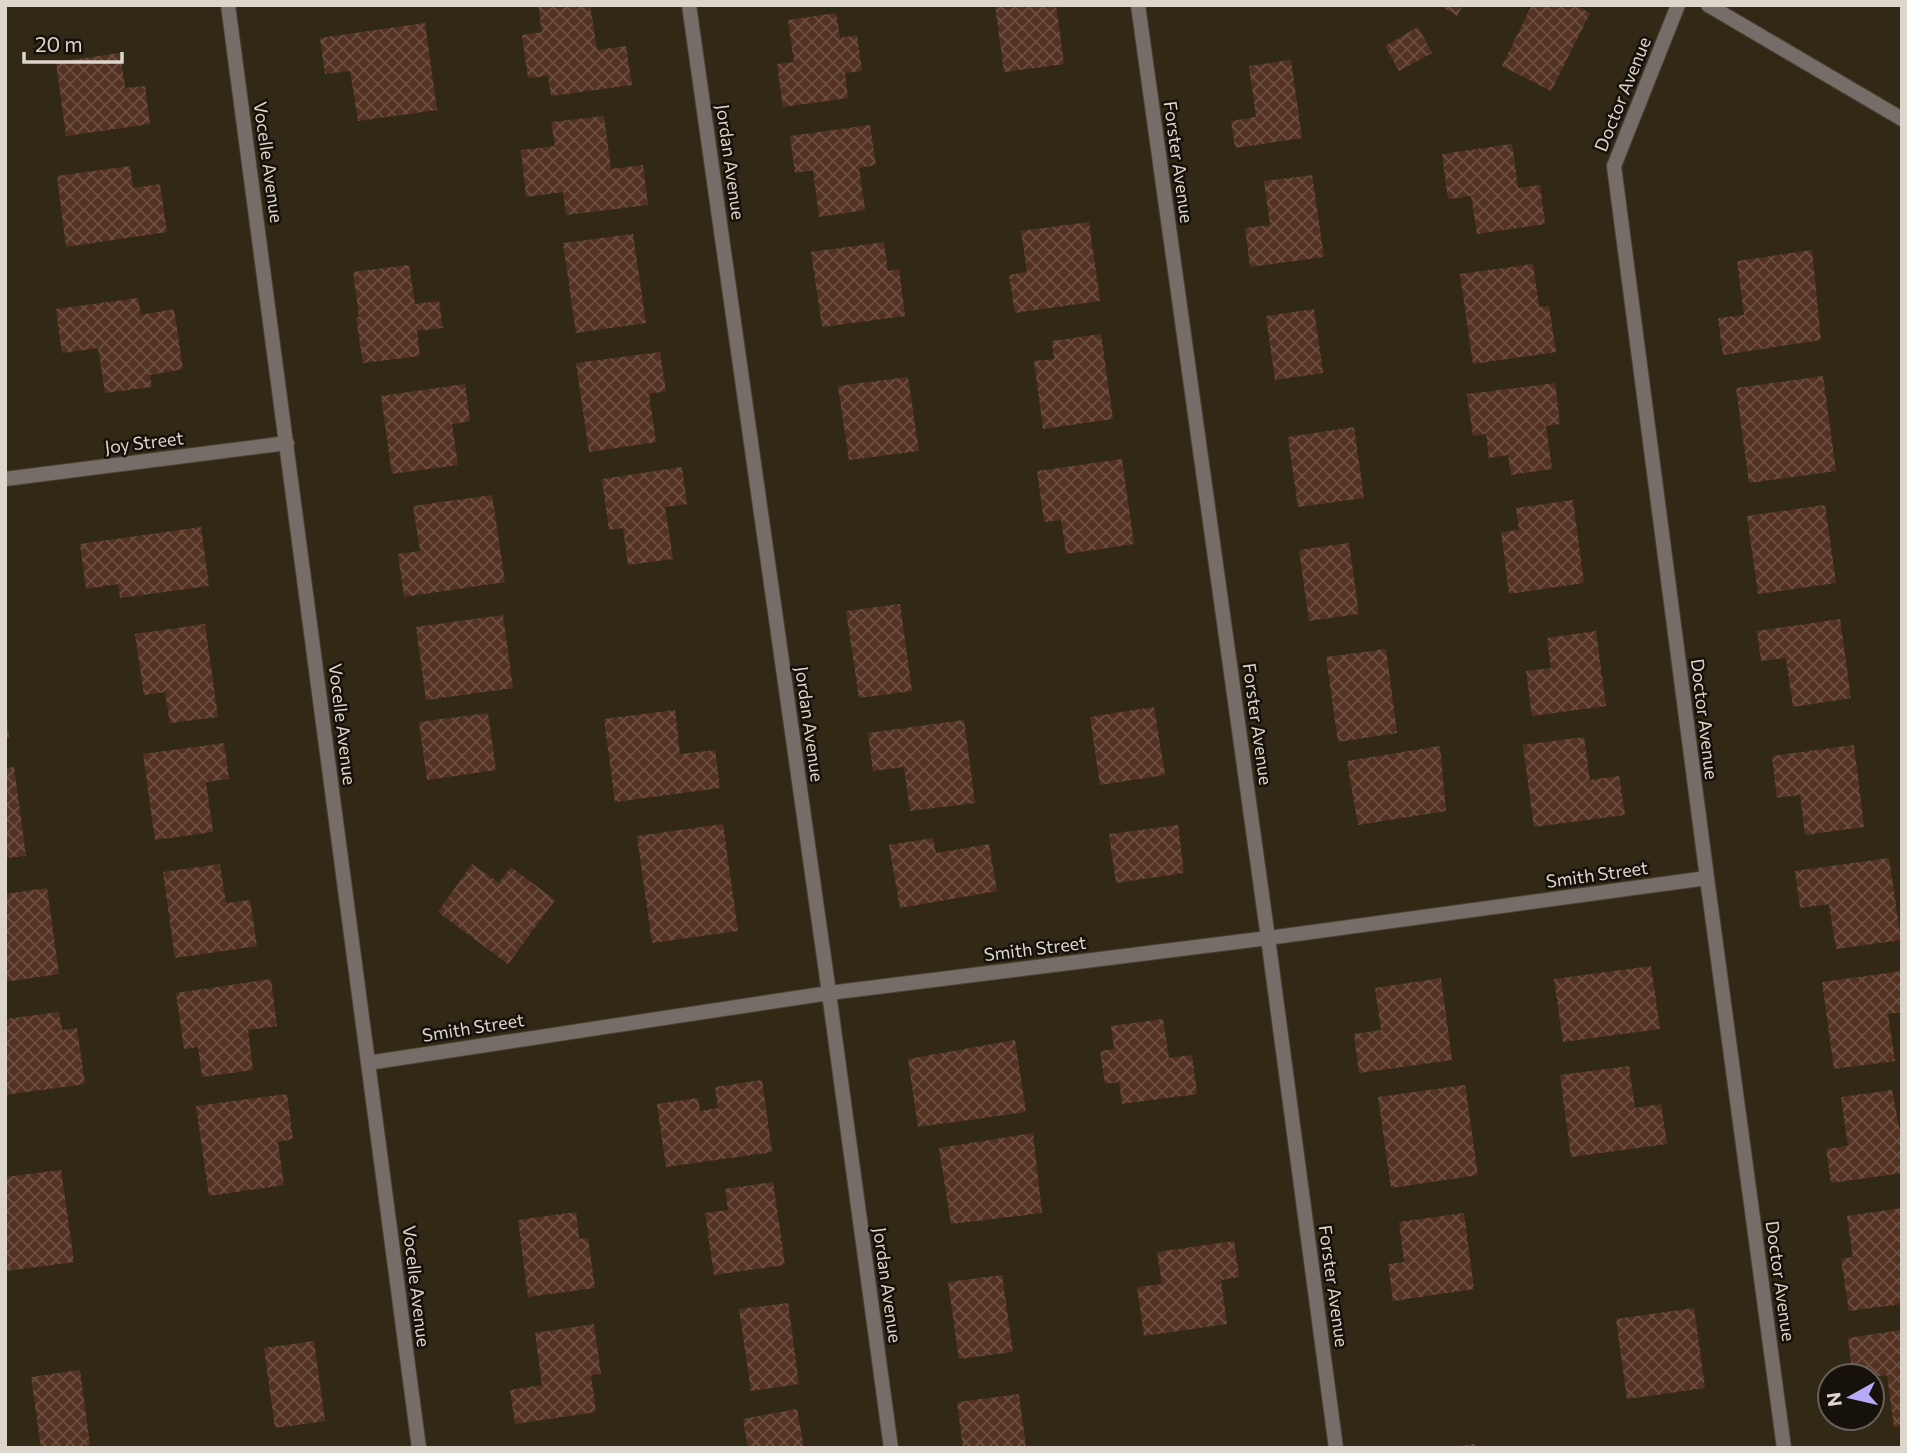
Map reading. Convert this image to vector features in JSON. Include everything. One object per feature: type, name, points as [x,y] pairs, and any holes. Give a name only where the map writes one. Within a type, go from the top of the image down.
[{"type":"street","name":"Vocelle Avenue","points":[[228,5],[419,1448]]},
{"type":"street","name":"Jordan Avenue","points":[[689,5],[891,1448]]},
{"type":"street","name":"Forster Avenue","points":[[1138,5],[1336,1448]]},
{"type":"street","name":"Doctor Avenue","points":[[1678,5],[1614,166],[1784,1448]]},
{"type":"street","points":[[1708,5],[1902,119]]},
{"type":"street","name":"Joy Street","points":[[5,479],[287,443]]},
{"type":"street","name":"Smith Street","points":[[368,1063],[829,993],[1268,938],[1707,878]]},
{"type":"building","points":[[538,5],[590,5],[597,50],[626,46],[632,85],[551,96],[548,76],[528,78],[522,35],[542,32]]},
{"type":"building","points":[[995,5],[1056,5],[1064,64],[1004,72]]},
{"type":"building","points":[[1439,5],[1463,5],[1457,16]]},
{"type":"building","points":[[1532,5],[1575,5],[1590,13],[1551,91],[1502,66]]},
{"type":"building","points":[[836,13],[840,38],[857,35],[862,71],[845,73],[848,98],[783,107],[777,64],[794,62],[788,20]]},
{"type":"building","points":[[425,23],[437,110],[358,121],[350,71],[325,74],[320,38]]},
{"type":"building","points":[[1418,27],[1432,53],[1399,71],[1385,46]]},
{"type":"building","points":[[120,53],[125,88],[145,86],[150,124],[66,136],[56,62]]},
{"type":"building","points":[[1291,60],[1302,138],[1235,148],[1231,121],[1256,117],[1249,66]]},
{"type":"building","points":[[604,116],[611,169],[643,165],[648,205],[566,215],[563,192],[526,197],[521,150],[555,146],[551,122]]},
{"type":"building","points":[[870,125],[876,165],[859,168],[865,210],[819,217],[813,170],[795,173],[790,136]]},
{"type":"building","points":[[1512,144],[1518,188],[1540,185],[1545,224],[1477,234],[1471,196],[1448,199],[1442,154]]},
{"type":"building","points":[[130,166],[133,188],[160,184],[167,232],[66,247],[57,176]]},
{"type":"building","points":[[1312,175],[1324,257],[1250,267],[1245,228],[1270,225],[1264,181]]},
{"type":"building","points":[[1089,222],[1100,301],[1015,313],[1009,275],[1027,272],[1021,231]]},
{"type":"building","points":[[633,234],[646,323],[576,333],[563,243]]},
{"type":"building","points":[[884,242],[888,271],[899,269],[905,316],[822,327],[811,252]]},
{"type":"building","points":[[1812,250],[1821,340],[1723,355],[1718,318],[1744,315],[1737,261]]},
{"type":"building","points":[[1533,264],[1539,307],[1549,306],[1556,352],[1473,364],[1460,274]]},
{"type":"building","points":[[409,265],[415,304],[439,301],[443,328],[417,331],[420,356],[363,363],[353,272]]},
{"type":"building","points":[[138,298],[141,315],[174,309],[183,369],[150,375],[152,387],[105,393],[98,348],[62,353],[56,309]]},
{"type":"building","points":[[1314,309],[1323,373],[1275,380],[1266,316]]},
{"type":"building","points":[[1101,334],[1113,419],[1043,429],[1034,361],[1054,359],[1052,341]]},
{"type":"building","points":[[660,352],[666,391],[649,394],[656,442],[589,452],[576,363]]},
{"type":"building","points":[[1823,376],[1836,471],[1749,483],[1736,388]]},
{"type":"building","points":[[908,377],[919,451],[849,460],[838,386]]},
{"type":"building","points":[[1555,383],[1560,424],[1546,426],[1552,469],[1511,475],[1508,455],[1489,458],[1486,434],[1473,436],[1467,394]]},
{"type":"building","points":[[465,384],[470,421],[452,424],[458,465],[392,474],[381,396]]},
{"type":"building","points":[[1354,427],[1364,498],[1298,507],[1288,437]]},
{"type":"building","points":[[1122,459],[1134,544],[1066,554],[1061,520],[1044,522],[1037,471]]},
{"type":"building","points":[[682,467],[687,504],[665,507],[673,559],[628,565],[623,528],[609,530],[602,479]]},
{"type":"building","points":[[492,495],[505,582],[404,597],[398,554],[420,551],[413,506]]},
{"type":"building","points":[[1573,500],[1584,583],[1509,594],[1501,532],[1519,530],[1516,508]]},
{"type":"building","points":[[1825,505],[1836,583],[1758,594],[1747,516]]},
{"type":"building","points":[[201,527],[209,586],[120,598],[118,584],[86,589],[80,544]]},
{"type":"building","points":[[1349,543],[1359,614],[1309,621],[1299,550]]},
{"type":"building","points":[[900,604],[912,691],[859,698],[846,611]]},
{"type":"building","points":[[503,615],[513,688],[426,700],[416,627]]},
{"type":"building","points":[[1840,619],[1851,698],[1793,707],[1786,658],[1761,661],[1757,631]]},
{"type":"building","points":[[205,624],[218,717],[170,723],[165,692],[144,695],[135,634]]},
{"type":"building","points":[[1596,631],[1606,706],[1532,716],[1526,671],[1551,668],[1547,638]]},
{"type":"building","points":[[1386,649],[1397,733],[1338,742],[1326,657]]},
{"type":"building","points":[[1154,707],[1165,775],[1100,785],[1090,717]]},
{"type":"building","points":[[675,710],[680,754],[715,750],[720,788],[615,802],[604,719]]},
{"type":"building","points":[[488,713],[496,770],[427,780],[419,722]]},
{"type":"building","points":[[7,719],[9,737],[5,737]]},
{"type":"building","points":[[964,720],[975,803],[910,811],[904,767],[873,771],[868,733]]},
{"type":"building","points":[[1584,737],[1590,780],[1619,776],[1625,815],[1534,827],[1523,745]]},
{"type":"building","points":[[224,743],[229,779],[206,782],[213,832],[155,840],[143,754]]},
{"type":"building","points":[[1854,745],[1864,827],[1805,835],[1800,795],[1777,798],[1772,756]]},
{"type":"building","points":[[1440,746],[1446,811],[1358,825],[1347,761]]},
{"type":"building","points":[[14,767],[26,856],[5,858],[5,768]]},
{"type":"building","points":[[723,824],[738,931],[652,943],[637,836]]},
{"type":"building","points":[[1178,825],[1184,873],[1116,883],[1109,834]]},
{"type":"building","points":[[933,838],[936,853],[989,844],[997,891],[900,908],[889,845]]},
{"type":"building","points":[[1889,858],[1901,940],[1836,949],[1829,904],[1800,908],[1795,871]]},
{"type":"building","points":[[220,864],[226,903],[250,900],[257,946],[175,958],[163,872]]},
{"type":"building","points":[[472,864],[499,883],[511,867],[555,900],[508,964],[438,912]]},
{"type":"building","points":[[47,888],[59,974],[5,982],[5,894]]},
{"type":"building","points":[[1651,966],[1660,1029],[1563,1042],[1554,979]]},
{"type":"building","points":[[1902,971],[1902,1012],[1888,1014],[1895,1061],[1834,1069],[1822,982]]},
{"type":"building","points":[[1441,978],[1452,1060],[1359,1073],[1354,1034],[1381,1030],[1375,988]]},
{"type":"building","points":[[271,979],[277,1026],[248,1030],[253,1070],[202,1077],[198,1047],[184,1049],[176,993]]},
{"type":"building","points":[[59,1012],[62,1030],[77,1028],[85,1084],[5,1095],[5,1019]]},
{"type":"building","points":[[1163,1019],[1169,1058],[1192,1055],[1197,1094],[1122,1104],[1119,1082],[1105,1084],[1100,1051],[1114,1049],[1111,1026]]},
{"type":"building","points":[[1015,1040],[1026,1112],[918,1127],[908,1059]]},
{"type":"building","points":[[1629,1066],[1635,1108],[1661,1104],[1667,1144],[1571,1157],[1560,1075]]},
{"type":"building","points":[[762,1080],[772,1152],[666,1167],[657,1104],[698,1098],[700,1111],[718,1108],[715,1087]]},
{"type":"building","points":[[1465,1085],[1478,1175],[1391,1188],[1378,1097]]},
{"type":"building","points":[[1892,1090],[1902,1143],[1902,1173],[1831,1183],[1826,1149],[1848,1146],[1841,1097]]},
{"type":"building","points":[[287,1094],[293,1139],[278,1142],[284,1185],[209,1196],[196,1106]]},
{"type":"building","points":[[1033,1133],[1042,1213],[951,1224],[939,1148]]},
{"type":"building","points":[[61,1170],[74,1262],[6,1271],[5,1177]]},
{"type":"building","points":[[773,1182],[785,1265],[714,1275],[705,1213],[728,1210],[725,1189]]},
{"type":"building","points":[[1902,1208],[1902,1304],[1849,1311],[1841,1259],[1853,1257],[1847,1216]]},
{"type":"building","points":[[576,1212],[579,1239],[588,1238],[595,1288],[528,1297],[518,1220]]},
{"type":"building","points":[[1464,1213],[1474,1289],[1393,1301],[1388,1264],[1404,1262],[1399,1222]]},
{"type":"building","points":[[1234,1241],[1239,1277],[1221,1280],[1227,1324],[1144,1336],[1137,1287],[1162,1284],[1157,1252]]},
{"type":"building","points":[[1002,1275],[1013,1352],[959,1359],[948,1282]]},
{"type":"building","points":[[788,1303],[799,1384],[751,1391],[739,1309]]},
{"type":"building","points":[[1694,1308],[1705,1388],[1627,1399],[1616,1319]]},
{"type":"building","points":[[594,1324],[601,1374],[591,1375],[596,1412],[515,1424],[510,1390],[542,1385],[535,1333]]},
{"type":"building","points":[[1902,1330],[1902,1426],[1894,1427],[1886,1362],[1851,1362],[1848,1338]]},
{"type":"building","points":[[314,1341],[325,1421],[275,1428],[264,1348]]},
{"type":"building","points":[[80,1370],[90,1445],[41,1448],[31,1377]]},
{"type":"building","points":[[1019,1394],[1026,1448],[963,1448],[957,1402]]},
{"type":"building","points":[[797,1409],[804,1448],[748,1448],[743,1419]]},
{"type":"building","points":[[1475,1444],[1476,1448],[1457,1448],[1457,1446]]}]
